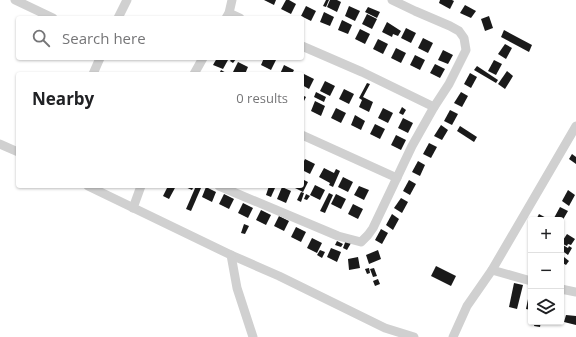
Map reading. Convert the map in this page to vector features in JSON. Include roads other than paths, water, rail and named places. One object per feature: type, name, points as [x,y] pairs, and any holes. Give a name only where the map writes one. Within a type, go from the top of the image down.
[{"type":"street","points":[[15,0],[49,16]]},
{"type":"street","points":[[119,16],[127,0]]},
{"type":"street","points":[[227,16],[232,0]]},
{"type":"street","points":[[224,188],[338,236],[361,242],[368,235],[373,228],[412,146],[434,107],[450,84],[466,50],[464,38],[459,31],[392,0]]},
{"type":"street","points":[[304,47],[362,72],[434,107]]},
{"type":"street","points":[[94,72],[99,60]]},
{"type":"street","points":[[195,72],[202,60]]},
{"type":"street","points":[[453,337],[467,306],[492,270],[576,126]]},
{"type":"street","points":[[304,136],[397,178]]},
{"type":"street","points":[[0,144],[16,151]]},
{"type":"street","points":[[92,188],[385,328],[414,337]]},
{"type":"street","points":[[133,208],[141,188]]},
{"type":"street","points":[[230,255],[237,288],[253,337]]},
{"type":"street","points":[[492,270],[528,280]]},
{"type":"street","points":[[564,290],[576,292]]}]
